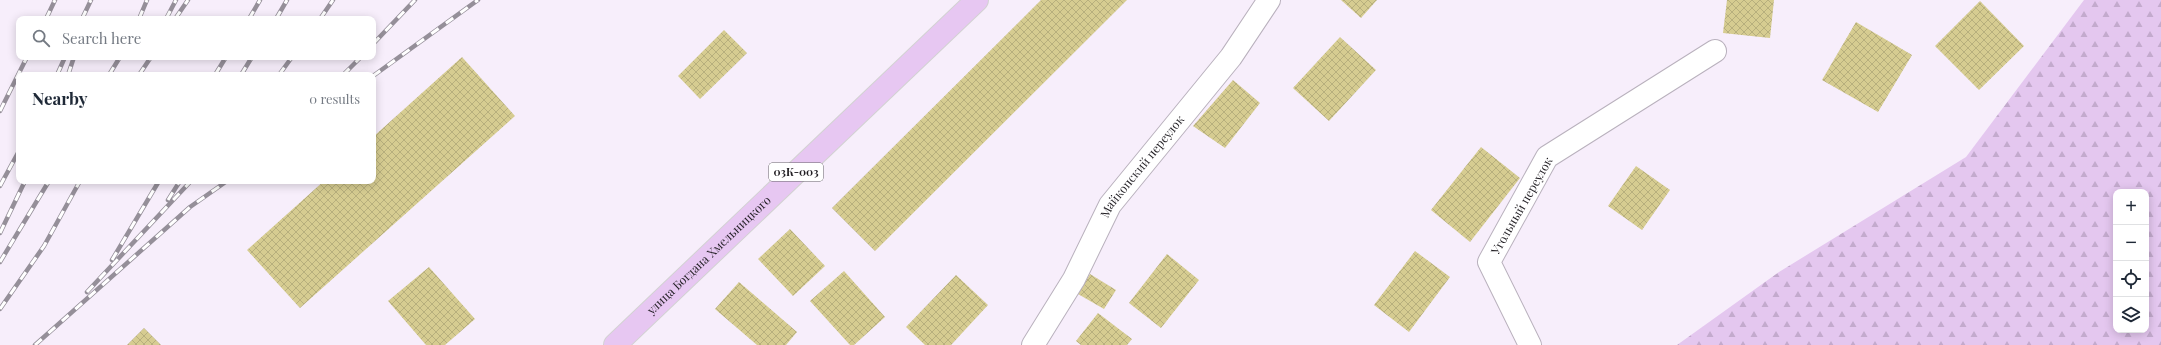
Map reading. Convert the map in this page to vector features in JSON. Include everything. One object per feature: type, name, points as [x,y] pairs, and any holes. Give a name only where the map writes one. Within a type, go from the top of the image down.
[{"type":"main road","name":"улица Богдана Хмельницкого","points":[[616,345],[977,0]]},
{"type":"street","name":"Майкопский переулок","points":[[1033,345],[1074,279],[1110,204],[1168,130],[1231,57],[1269,0]]},
{"type":"street","name":"Угольный переулок","points":[[1530,345],[1490,262],[1547,156],[1715,51]]},
{"type":"green space","points":[[2084,0],[2161,0],[2161,345],[1677,345],[1779,272],[1966,157]]},
{"type":"building","points":[[1041,0],[1127,0],[875,251],[832,208]]},
{"type":"building","points":[[1341,0],[1377,0],[1361,18]]},
{"type":"building","points":[[1727,0],[1774,0],[1770,38],[1723,33]]},
{"type":"building","points":[[1980,1],[2024,46],[1979,90],[1935,46]]},
{"type":"building","points":[[1856,22],[1912,55],[1878,112],[1822,80]]},
{"type":"building","points":[[724,30],[747,53],[700,99],[678,76]]},
{"type":"building","points":[[1340,37],[1376,70],[1329,121],[1293,88]]},
{"type":"building","points":[[462,57],[515,116],[300,308],[247,250],[321,184],[376,184],[376,134]]},
{"type":"building","points":[[1233,80],[1260,103],[1225,148],[1193,126]]},
{"type":"building","points":[[1481,147],[1520,178],[1470,242],[1431,210]]},
{"type":"building","points":[[1636,166],[1670,190],[1642,230],[1608,206]]},
{"type":"building","points":[[790,229],[825,266],[793,296],[758,259]]},
{"type":"building","points":[[1415,251],[1450,277],[1409,332],[1374,305]]},
{"type":"building","points":[[1167,254],[1199,280],[1161,328],[1129,303]]},
{"type":"building","points":[[429,267],[475,319],[445,345],[426,345],[388,301]]},
{"type":"building","points":[[844,271],[885,317],[854,345],[850,345],[810,301]]},
{"type":"building","points":[[1090,274],[1116,290],[1104,309],[1078,294]]},
{"type":"building","points":[[956,275],[988,305],[951,345],[925,345],[906,327]]},
{"type":"building","points":[[739,282],[797,332],[786,345],[757,345],[715,309]]},
{"type":"building","points":[[1098,313],[1132,339],[1127,345],[1081,345],[1076,341]]},
{"type":"building","points":[[144,328],[161,345],[127,345]]},
{"type":"railway","points":[[47,16],[55,0]]},
{"type":"railway","points":[[83,16],[91,0]]},
{"type":"railway","points":[[140,16],[147,0]]},
{"type":"railway","points":[[168,16],[176,0]]},
{"type":"railway","points":[[177,16],[188,0]]},
{"type":"railway","points":[[251,16],[260,0]]},
{"type":"railway","points":[[278,16],[287,0]]},
{"type":"railway","points":[[322,16],[333,0]]},
{"type":"railway","points":[[376,41],[415,0]]},
{"type":"railway","points":[[376,74],[478,0]]},
{"type":"railway","points":[[20,72],[26,60]]},
{"type":"railway","points":[[58,72],[64,60]]},
{"type":"railway","points":[[69,72],[73,60]]},
{"type":"railway","points":[[111,72],[118,60]]},
{"type":"railway","points":[[141,72],[149,60]]},
{"type":"railway","points":[[217,72],[224,60]]},
{"type":"railway","points":[[243,72],[250,60]]},
{"type":"railway","points":[[281,72],[290,60]]},
{"type":"railway","points":[[346,72],[358,60]]},
{"type":"railway","points":[[0,111],[16,79]]},
{"type":"railway","points":[[0,186],[16,157]]},
{"type":"railway","points":[[0,233],[24,184]]},
{"type":"railway","points":[[0,262],[47,184]]},
{"type":"railway","points":[[0,309],[44,246],[78,184]]},
{"type":"railway","points":[[112,260],[157,184]]},
{"type":"railway","points":[[168,200],[178,184]]},
{"type":"railway","points":[[87,292],[188,184]]},
{"type":"railway","points":[[35,345],[190,207],[223,184]]}]
